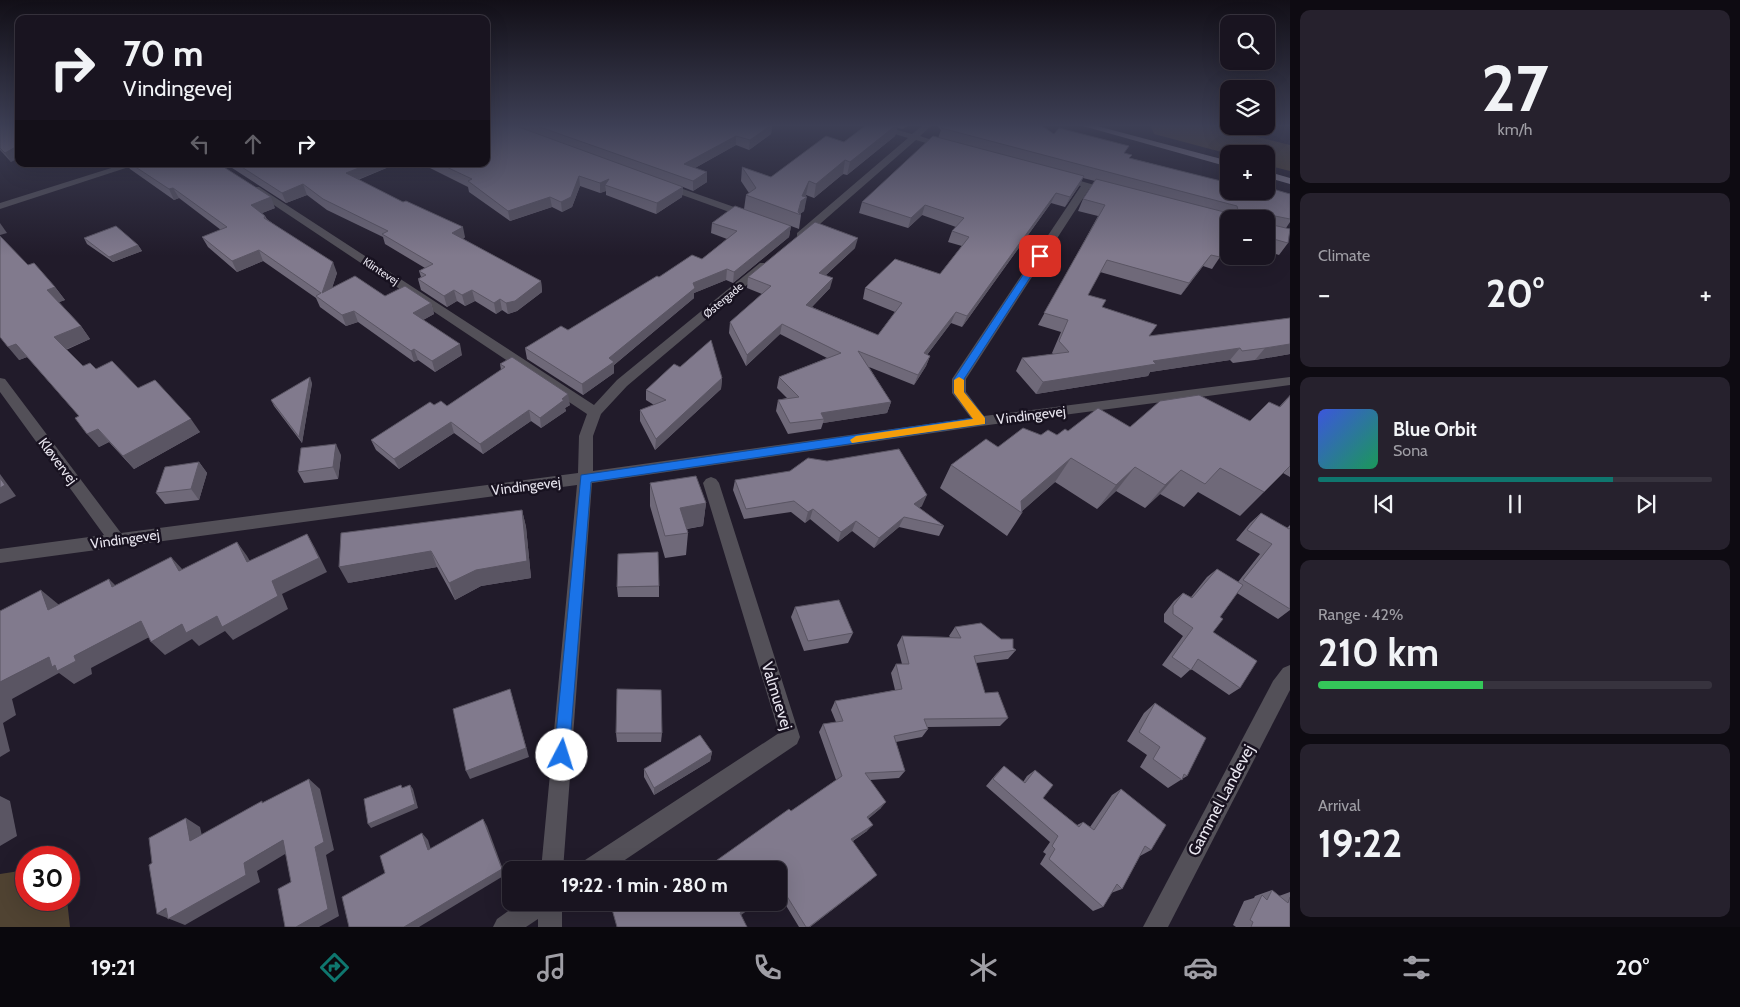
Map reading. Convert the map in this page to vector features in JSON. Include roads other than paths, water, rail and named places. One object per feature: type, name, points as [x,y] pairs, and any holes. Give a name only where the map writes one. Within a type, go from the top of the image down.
[{"type":"main road","points":[[1275,177],[1290,181]]},
{"type":"street","points":[[0,206],[116,169]]},
{"type":"street","points":[[796,236],[876,169]]},
{"type":"street","points":[[1048,174],[1122,194]]},
{"type":"street","name":"Klintevej","points":[[242,180],[595,412]]},
{"type":"street","points":[[655,182],[756,219]]},
{"type":"street","points":[[981,421],[959,393],[959,379],[1087,185]]},
{"type":"street","name":"Østergade","points":[[553,861],[585,478],[586,436],[595,412],[622,383],[771,260]]},
{"type":"street","name":"Vindingevej","points":[[0,556],[585,478],[981,421],[1290,381]]},
{"type":"street","name":"Kløvervej","points":[[0,382],[117,540]]},
{"type":"street","name":"Valmuevej","points":[[604,861],[790,738],[711,483]]},
{"type":"street","name":"Gammel Landevej","points":[[1155,927],[1280,688],[1290,674]]},
{"type":"street","points":[[505,927],[529,911]]},
{"type":"street","points":[[550,911],[550,927]]}]
